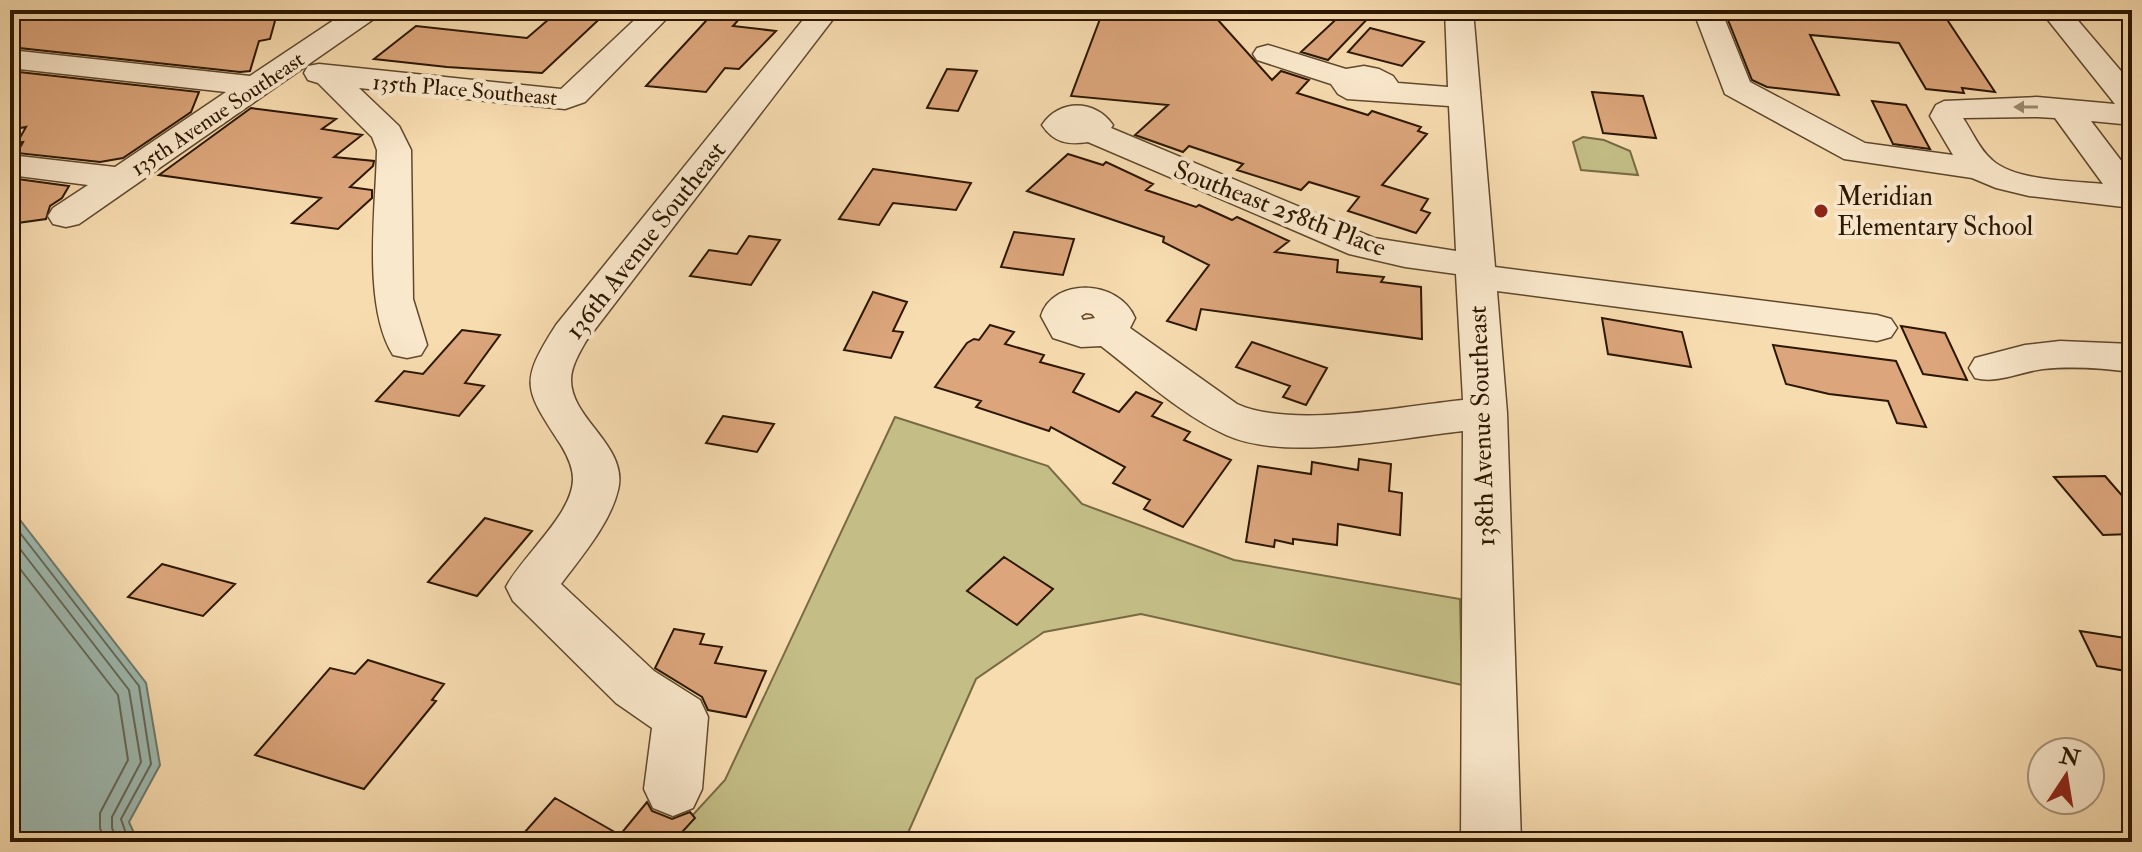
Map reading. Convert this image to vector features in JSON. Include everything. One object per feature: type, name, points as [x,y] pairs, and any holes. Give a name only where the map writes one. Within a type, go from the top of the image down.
[{"type":"street","name":"135th Place Southeast","points":[[290,64],[329,76],[565,99],[574,95],[661,10]]},
{"type":"street","name":"136th Avenue Southeast","points":[[673,789],[681,717],[635,687],[531,587],[571,531],[595,489],[597,470],[563,413],[550,385],[551,371],[570,334],[826,10]]},
{"type":"street","name":"138th Avenue Southeast","points":[[1459,10],[1462,96],[1485,413],[1491,842]]},
{"type":"street","points":[[1707,10],[1736,87],[1856,152],[1981,169],[2017,183],[2132,197]]},
{"type":"street","points":[[1981,169],[1947,112],[1955,108],[2065,109],[2128,95],[2054,10]]},
{"type":"street","name":"135th Avenue Southeast","points":[[66,216],[252,86],[290,64],[355,11]]},
{"type":"street","points":[[1268,54],[1347,79],[1358,75],[1373,76],[1382,83],[1382,90],[1422,97],[1462,96]]},
{"type":"street","points":[[10,59],[252,86]]},
{"type":"street","points":[[329,76],[387,133],[394,150],[393,299],[407,345]]},
{"type":"street","points":[[2065,109],[2132,197]]},
{"type":"street","name":"Southeast 258th Place","points":[[1092,132],[1362,246],[1474,270],[1877,328]]},
{"type":"street","points":[[10,165],[119,178]]},
{"type":"street","points":[[1107,331],[1222,415],[1245,426],[1294,433],[1485,413]]},
{"type":"street","points":[[1990,368],[2021,357],[2047,355],[2132,358]]},
{"type":"shaded area","points":[[1583,137],[1604,140],[1630,151],[1638,175],[1581,170],[1573,142]]},
{"type":"shaded area","points":[[895,417],[1048,466],[1082,504],[1234,560],[1460,599],[1462,685],[1141,614],[1044,632],[976,679],[904,842],[668,842],[725,780]]},
{"type":"water","points":[[10,507],[146,683],[160,765],[129,822],[138,842],[10,842]]},
{"type":"building","points":[[55,10],[278,10],[270,39],[259,41],[250,71],[240,72],[10,47],[10,26],[15,19],[53,14]]},
{"type":"building","points":[[568,10],[609,10],[542,73],[374,59],[416,26],[527,38],[556,13],[563,14]]},
{"type":"building","points":[[716,10],[747,10],[733,26],[776,31],[739,69],[725,68],[706,92],[646,86]]},
{"type":"building","points":[[1209,10],[1272,80],[1281,71],[1309,80],[1297,93],[1368,115],[1372,111],[1421,127],[1418,131],[1427,134],[1382,185],[1428,199],[1421,210],[1430,213],[1416,233],[1348,211],[1359,197],[1309,182],[1301,190],[1237,170],[1243,164],[1189,146],[1183,152],[1135,135],[1168,105],[1071,96],[1103,11]]},
{"type":"building","points":[[1346,10],[1375,11],[1328,60],[1301,52]]},
{"type":"building","points":[[1724,10],[1935,10],[1940,18],[1946,18],[1995,92],[1962,88],[1964,93],[1926,89],[1899,43],[1810,35],[1839,95],[1767,87],[1752,80]]},
{"type":"building","points":[[1370,28],[1424,42],[1402,66],[1348,52]]},
{"type":"building","points":[[947,69],[977,71],[958,111],[927,108]]},
{"type":"building","points":[[10,71],[199,92],[191,112],[123,158],[100,162],[17,153],[23,142],[17,143],[26,127],[10,130]]},
{"type":"building","points":[[1592,92],[1643,96],[1656,138],[1603,133]]},
{"type":"building","points":[[1872,101],[1906,105],[1930,149],[1893,144]]},
{"type":"building","points":[[251,108],[336,119],[322,129],[362,135],[334,157],[374,161],[373,166],[350,187],[372,190],[372,198],[338,229],[292,223],[321,198],[159,175]]},
{"type":"building","points":[[1068,154],[1103,165],[1106,162],[1153,184],[1146,190],[1196,207],[1199,205],[1232,220],[1237,217],[1289,241],[1275,252],[1338,260],[1337,272],[1384,277],[1381,282],[1421,287],[1422,339],[1201,309],[1196,330],[1167,321],[1209,265],[1163,242],[1164,237],[1027,191]]},
{"type":"building","points":[[873,169],[971,183],[956,210],[893,203],[879,225],[839,219]]},
{"type":"building","points":[[10,178],[69,186],[62,198],[50,206],[46,219],[10,224]]},
{"type":"building","points":[[1014,232],[1074,239],[1063,275],[1001,267]]},
{"type":"building","points":[[749,236],[780,240],[751,285],[690,276],[709,250],[737,254]]},
{"type":"building","points":[[873,292],[907,302],[893,331],[903,332],[891,358],[844,350]]},
{"type":"building","points":[[1602,318],[1682,332],[1691,367],[1608,354]]},
{"type":"building","points":[[990,325],[1014,332],[1005,344],[1044,355],[1040,362],[1084,374],[1073,392],[1119,412],[1136,392],[1162,403],[1152,416],[1190,432],[1184,440],[1231,460],[1183,527],[1144,509],[1150,500],[1113,483],[1125,467],[1051,427],[1049,431],[976,407],[981,401],[935,387],[967,343],[979,340]]},
{"type":"building","points":[[1901,326],[1945,333],[1967,380],[1923,374]]},
{"type":"building","points":[[462,330],[500,335],[465,383],[484,386],[459,416],[376,401],[404,371],[423,374]]},
{"type":"building","points":[[1252,342],[1327,368],[1306,405],[1283,397],[1290,386],[1236,367]]},
{"type":"building","points":[[1773,345],[1896,361],[1926,427],[1897,423],[1888,401],[1829,394],[1786,384]]},
{"type":"building","points":[[723,416],[774,424],[757,452],[706,443]]},
{"type":"building","points":[[1359,459],[1391,464],[1389,491],[1402,493],[1400,535],[1338,524],[1337,545],[1293,539],[1293,544],[1275,540],[1274,547],[1246,542],[1258,466],[1311,474],[1312,462],[1358,470]]},
{"type":"building","points":[[2105,476],[2132,507],[2132,534],[2103,535],[2054,477]]},
{"type":"building","points":[[485,518],[532,531],[477,596],[428,582]]},
{"type":"building","points":[[1004,557],[1053,589],[1017,625],[967,591]]},
{"type":"building","points":[[162,564],[235,584],[203,616],[128,597]]},
{"type":"building","points":[[674,629],[704,634],[700,644],[722,647],[715,663],[766,671],[746,717],[708,710],[702,697],[655,668]]},
{"type":"building","points":[[2080,631],[2125,638],[2132,651],[2132,672],[2097,666]]},
{"type":"building","points":[[368,660],[444,684],[432,700],[436,701],[364,789],[255,755],[330,668],[355,674]]},
{"type":"building","points":[[555,798],[620,835],[647,802],[652,811],[672,819],[690,812],[695,818],[673,842],[516,842]]},
{"type":"place","name":"Meridian Elementary School","points":[[1821,211]]}]
